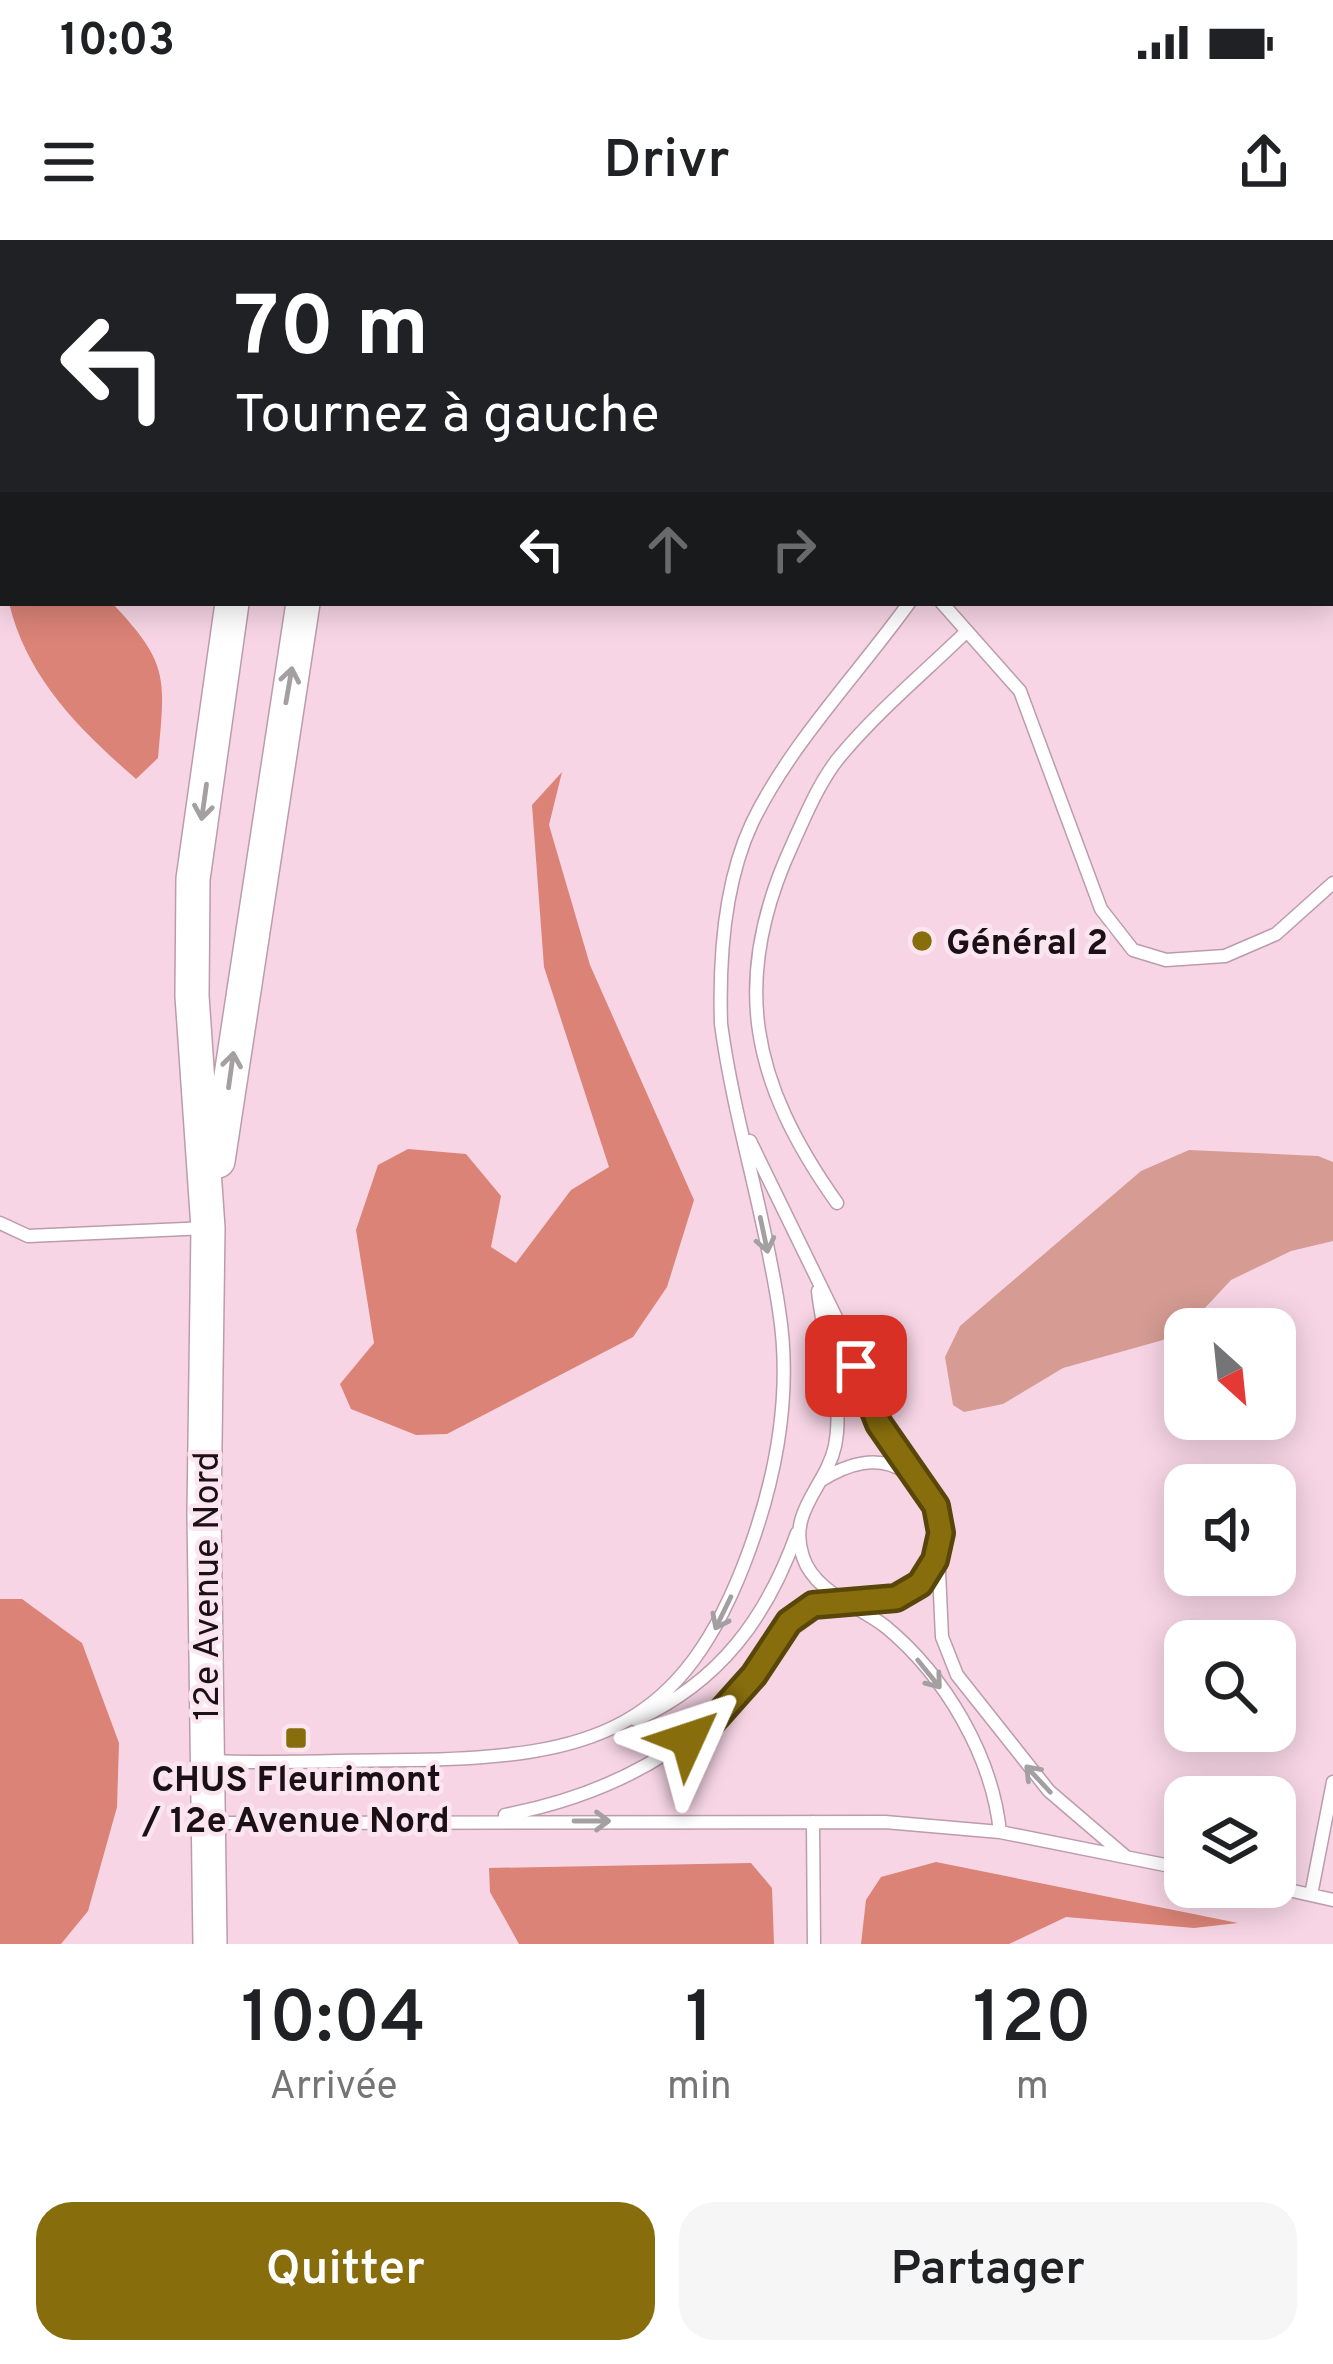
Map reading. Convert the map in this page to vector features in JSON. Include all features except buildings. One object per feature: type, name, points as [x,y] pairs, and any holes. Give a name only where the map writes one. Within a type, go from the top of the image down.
[{"type":"main road","name":"12e Avenue Nord","points":[[210,1944],[205,1761],[208,1228],[192,996],[193,879],[232,606]]},
{"type":"main road","name":"12e Avenue Nord","points":[[208,1228],[303,606]]},
{"type":"lane","points":[[613,1730],[676,1682],[708,1644],[761,1520],[781,1431],[780,1312],[721,1024],[720,978],[734,876],[752,824],[778,781],[907,606]]},
{"type":"lane","points":[[945,606],[1020,691],[1101,909],[1133,950],[1166,960],[1225,956],[1276,934],[1333,883]]},
{"type":"lane","points":[[837,1203],[806,1160],[760,1054],[753,1005],[772,886],[840,756],[967,631]]},
{"type":"lane","points":[[740,1120],[817,1287],[847,1340],[879,1424],[936,1506],[943,1637],[957,1675],[1049,1791],[1126,1856]]},
{"type":"lane","points":[[0,1223],[28,1236],[208,1228]]},
{"type":"lane","points":[[205,1761],[498,1760],[555,1751],[664,1707],[711,1674],[736,1647],[778,1585],[804,1504],[834,1452],[839,1420],[817,1287]]},
{"type":"lane","points":[[820,1482],[843,1466],[870,1461],[898,1466],[921,1482]]},
{"type":"lane","points":[[798,1532],[811,1571],[885,1626],[938,1684],[986,1768],[1000,1832]]},
{"type":"lane","points":[[475,1821],[558,1804],[613,1784],[664,1756],[712,1722],[754,1675],[789,1622],[813,1605],[842,1598],[868,1604],[896,1598],[920,1584],[935,1560],[941,1533]]},
{"type":"lane","points":[[1311,1895],[1333,1782]]},
{"type":"lane","points":[[813,1822],[814,1944]]},
{"type":"lane","points":[[207,1823],[885,1822],[1000,1832],[1164,1864]]},
{"type":"lane","points":[[1296,1892],[1333,1900]]},
{"type":"shaded area","points":[[10,606],[115,606],[131,624],[154,658],[162,690],[158,758],[136,779],[58,700],[17,630]]},
{"type":"shaded area","points":[[562,772],[549,825],[590,965],[694,1200],[667,1287],[633,1337],[447,1434],[416,1435],[351,1409],[340,1384],[374,1343],[356,1230],[378,1165],[408,1149],[466,1154],[501,1196],[491,1247],[516,1263],[571,1190],[609,1167],[544,967],[532,805]]},
{"type":"shaded area","points":[[1189,1150],[1318,1156],[1333,1162],[1333,1241],[1291,1251],[1231,1280],[1205,1308],[1164,1308],[1163,1340],[1063,1368],[1003,1404],[964,1412],[953,1405],[945,1357],[960,1326],[1141,1171]]},
{"type":"shaded area","points":[[0,1599],[22,1599],[82,1643],[119,1743],[117,1807],[88,1911],[61,1944],[0,1944]]},
{"type":"shaded area","points":[[936,1862],[1238,1923],[1194,1928],[1066,1917],[1009,1944],[861,1944],[866,1900],[881,1877]]},
{"type":"shaded area","points":[[751,1863],[772,1888],[774,1944],[519,1944],[490,1892],[489,1868]]},
{"type":"place","name":"Général 2","points":[[922,941]]},
{"type":"place","name":"CHUS Fleurimont / 12e Avenue Nord","points":[[296,1738]]},
{"type":"route","points":[[688,1739],[712,1722],[754,1675],[789,1622],[813,1605],[842,1598],[868,1604],[896,1598],[920,1584],[935,1560],[941,1533],[936,1506],[879,1424],[856,1366]]}]
